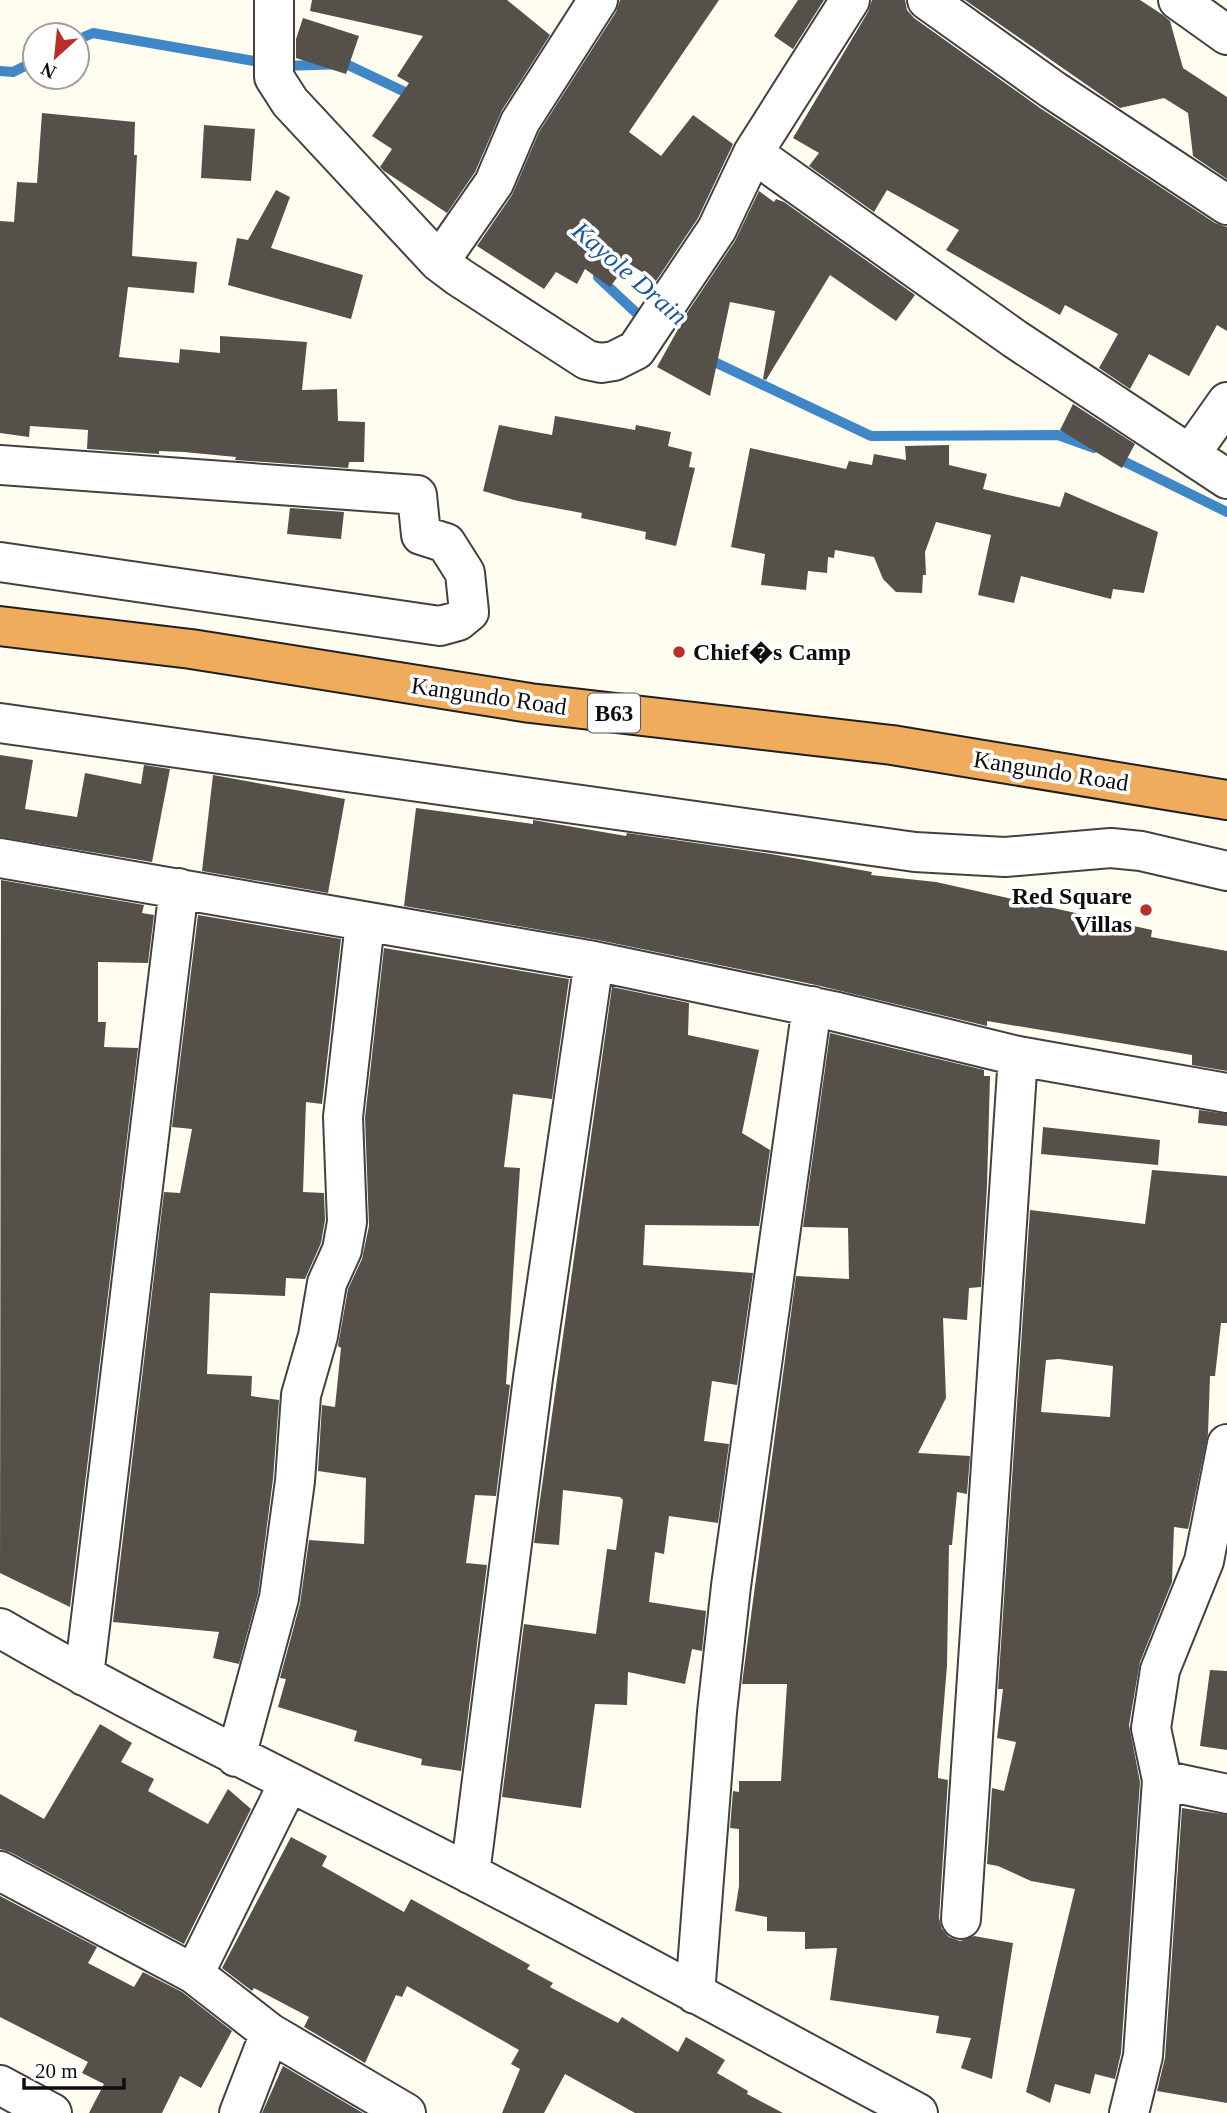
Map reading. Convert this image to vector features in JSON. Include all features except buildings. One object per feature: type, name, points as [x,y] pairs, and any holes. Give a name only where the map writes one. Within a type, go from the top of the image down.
[{"type":"highway","name":"Kangundo Road","points":[[0,626],[191,649],[530,703],[892,745],[1227,800]]},
{"type":"street","points":[[274,0],[272,66],[280,89],[439,262],[579,356],[601,363],[627,358],[636,350],[717,229],[752,153],[850,0]]},
{"type":"street","points":[[439,262],[494,183],[520,122],[598,0]]},
{"type":"street","points":[[927,0],[1053,90],[1227,205]]},
{"type":"street","points":[[1178,0],[1227,36]]},
{"type":"street","points":[[752,153],[1015,339],[1191,453],[1227,480]]},
{"type":"street","points":[[1191,453],[1227,402]]},
{"type":"street","points":[[0,465],[417,495],[421,535],[446,543],[466,573],[470,612],[458,621],[440,626],[0,562]]},
{"type":"street","points":[[0,723],[915,852],[1005,857],[1111,848],[1141,851],[1227,871]]},
{"type":"street","points":[[0,858],[594,961],[811,1006],[1017,1056],[1227,1093]]},
{"type":"street","points":[[84,1676],[179,888]]},
{"type":"street","points":[[236,1757],[279,1598],[295,1481],[301,1395],[318,1336],[327,1283],[342,1250],[347,1222],[343,1117],[365,923]]},
{"type":"street","points":[[470,1874],[497,1686],[533,1378],[594,961]]},
{"type":"street","points":[[695,1994],[716,1712],[811,1006]]},
{"type":"street","points":[[961,1919],[1017,1056]]},
{"type":"street","points":[[1129,2113],[1143,2056],[1162,1780],[1151,1728],[1160,1670],[1204,1561],[1227,1444]]},
{"type":"street","points":[[0,1628],[236,1757],[470,1874],[918,2113]]},
{"type":"street","points":[[1162,1780],[1227,1794]]},
{"type":"street","points":[[194,1974],[289,1782]]},
{"type":"street","points":[[0,1871],[194,1974],[270,2034],[406,2113]]},
{"type":"street","points":[[239,2113],[270,2034]]},
{"type":"street","points":[[0,2085],[52,2113]]},
{"type":"waterway","name":"Kayole Drain","points":[[91,34],[265,63]]},
{"type":"waterway","name":"Kayole Drain","points":[[283,66],[346,64],[405,92],[412,100]]},
{"type":"waterway","name":"Kayole Drain","points":[[0,71],[13,72],[21,68]]},
{"type":"waterway","name":"Kayole Drain","points":[[598,277],[646,322]]},
{"type":"waterway","name":"Kayole Drain","points":[[706,358],[871,436],[1058,435],[1094,448]]},
{"type":"waterway","name":"Kayole Drain","points":[[1115,457],[1227,512]]},
{"type":"place","name":"Chief�s Camp","points":[[679,652]]},
{"type":"place","name":"Red Square Villas","points":[[1146,910]]}]
